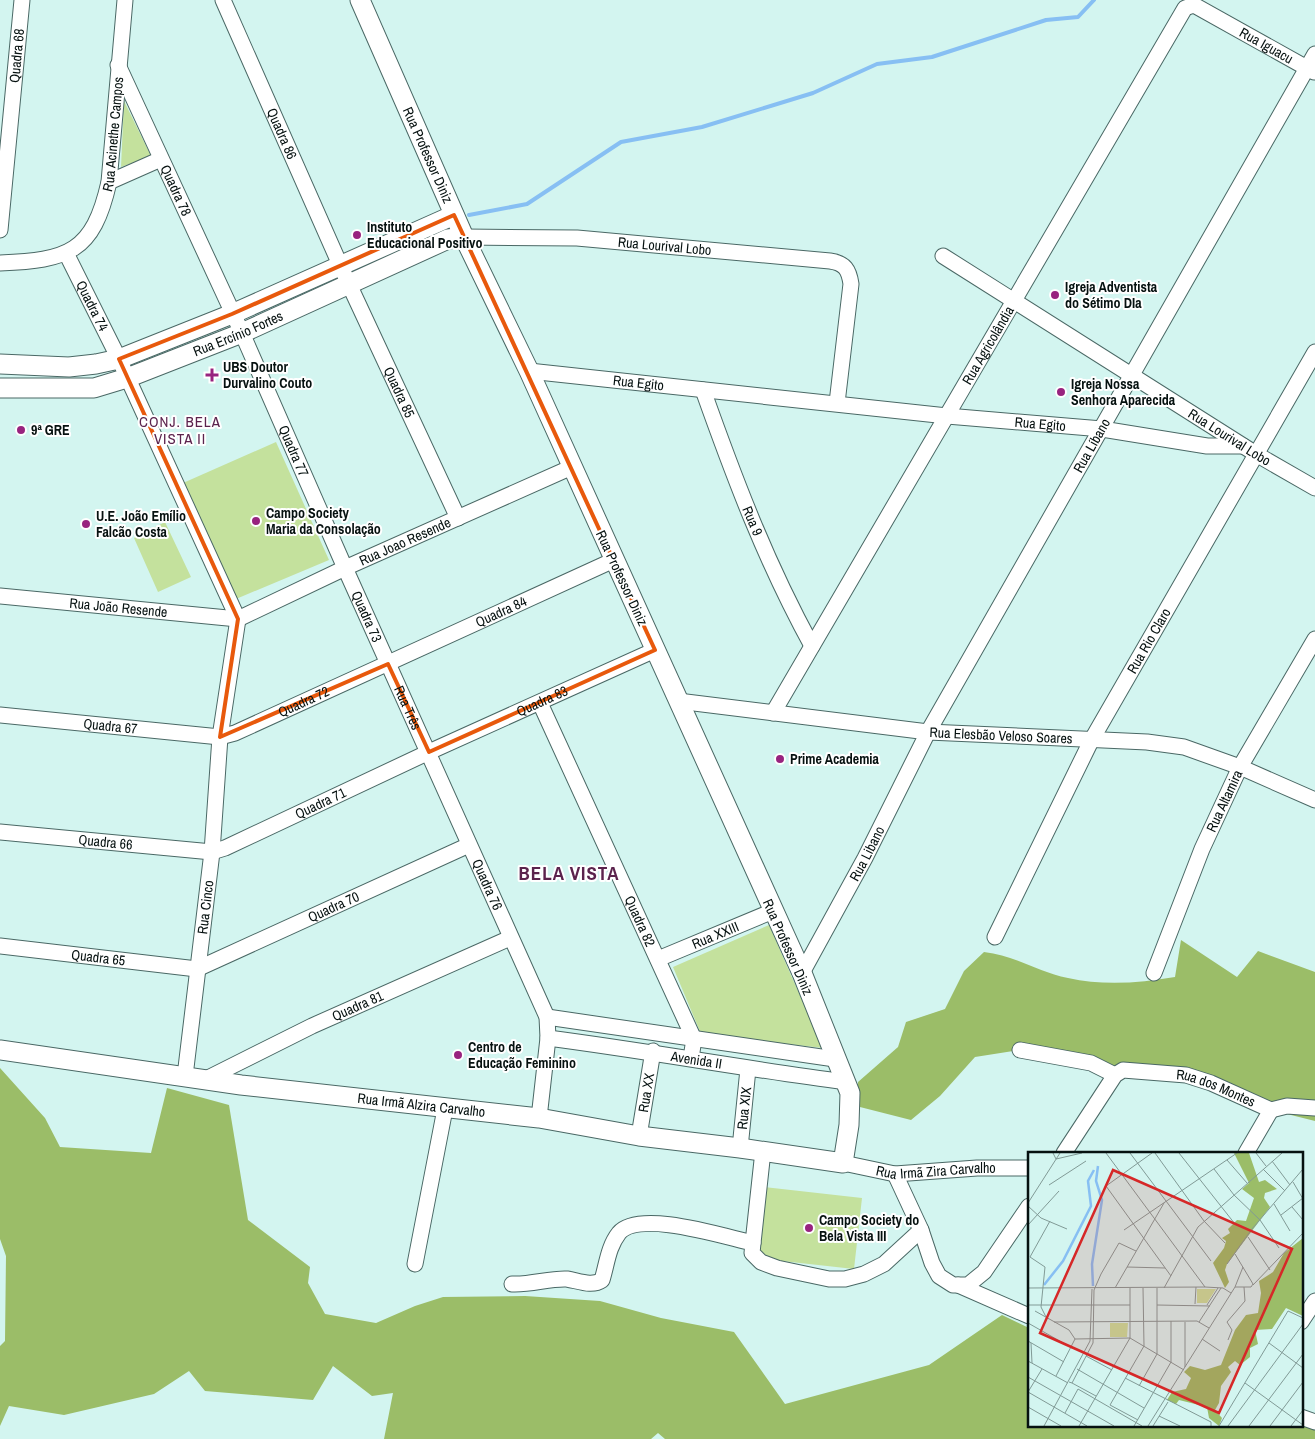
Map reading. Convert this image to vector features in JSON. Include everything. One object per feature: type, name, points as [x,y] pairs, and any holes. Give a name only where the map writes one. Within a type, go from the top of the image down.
[{"type":"street","name":"Quadra 68","points":[[0,230],[22,0]]},
{"type":"street","name":"Rua Acinethe Campos","points":[[66,253],[89,234],[103,211],[109,182],[118,65],[126,0]]},
{"type":"street","name":"Quadra 86","points":[[223,0],[341,266]]},
{"type":"street","name":"Rua Professor Diniz","points":[[360,0],[454,215],[529,371],[802,973],[835,1059],[846,1082],[850,1101],[843,1163]]},
{"type":"street","name":"Rua Agricolândia","points":[[773,713],[1185,8],[1194,5],[1218,17]]},
{"type":"street","name":"Rua Iguacu","points":[[1218,17],[1311,70]]},
{"type":"street","name":"Rua Líbano","points":[[928,732],[1102,430],[1131,374],[1311,70],[1315,54]]},
{"type":"street","name":"Quadra 78","points":[[118,65],[232,314]]},
{"type":"street","points":[[109,182],[161,159]]},
{"type":"street","name":"Rua Ercínio Fortes","points":[[0,364],[69,367],[96,364],[119,358],[232,314],[454,215]]},
{"type":"street","name":"Rua Ercínio Fortes","points":[[0,388],[94,388],[127,378],[242,333],[448,239],[464,237]]},
{"type":"street","name":"Rua Lourival Lobo","points":[[464,237],[577,238],[830,260],[846,267],[850,284],[836,403]]},
{"type":"street","points":[[0,263],[37,261],[66,253]]},
{"type":"street","name":"Quadra 74","points":[[66,253],[119,358]]},
{"type":"street","name":"Rua Lourival Lobo","points":[[943,256],[1243,446],[1315,488]]},
{"type":"street","name":"Quadra 85","points":[[341,266],[458,518]]},
{"type":"street","points":[[232,314],[242,333]]},
{"type":"street","name":"Quadra 77","points":[[242,333],[344,568]]},
{"type":"street","name":"Rua Rio Claro","points":[[995,937],[1091,741],[1315,352]]},
{"type":"street","points":[[119,358],[238,619]]},
{"type":"street","name":"Rua Egito","points":[[529,371],[947,416],[1102,430],[1207,446],[1243,446]]},
{"type":"street","name":"Rua 9","points":[[703,390],[752,524],[781,590],[812,646]]},
{"type":"street","name":"Rua Joao Resende","points":[[238,619],[344,568],[572,467]]},
{"type":"street","name":"Quadra 84","points":[[388,664],[614,560]]},
{"type":"street","name":"Quadra 73","points":[[344,568],[388,664]]},
{"type":"street","name":"Rua João Resende","points":[[0,596],[238,619]]},
{"type":"street","name":"Rua Cinco","points":[[185,1076],[212,852],[220,737],[238,619]]},
{"type":"street","name":"Rua Altamira","points":[[1154,973],[1202,848],[1240,768],[1315,639]]},
{"type":"street","name":"Quadra 83","points":[[428,752],[655,650]]},
{"type":"street","name":"Quadra 72","points":[[220,737],[235,734],[388,664]]},
{"type":"street","name":"Rua Três","points":[[388,664],[428,752]]},
{"type":"street","name":"Rua Elesbão Veloso Soares","points":[[678,701],[928,732],[1091,741],[1147,742],[1184,747],[1240,768],[1315,800]]},
{"type":"street","name":"Quadra 82","points":[[540,703],[694,1039]]},
{"type":"street","name":"Quadra 67","points":[[0,715],[220,737]]},
{"type":"street","name":"Rua Libano","points":[[802,973],[865,858],[928,732]]},
{"type":"street","name":"Quadra 76","points":[[428,752],[547,1017]]},
{"type":"street","name":"Quadra 71","points":[[212,852],[225,848],[428,752]]},
{"type":"street","name":"Quadra 66","points":[[0,832],[212,852]]},
{"type":"street","name":"Quadra 70","points":[[197,969],[469,845]]},
{"type":"street","name":"Rua XXIII","points":[[658,959],[773,911]]},
{"type":"street","name":"Quadra 81","points":[[208,1078],[312,1026],[510,938]]},
{"type":"street","name":"Quadra 65","points":[[0,946],[197,969]]},
{"type":"street","points":[[539,1118],[548,1038],[547,1017]]},
{"type":"street","name":"Avenida II","points":[[547,1017],[835,1059]]},
{"type":"street","name":"Avenida II","points":[[548,1038],[653,1051],[748,1069],[846,1082]]},
{"type":"street","points":[[691,1058],[694,1039]]},
{"type":"street","name":"Rua Irmã Alzira Carvalho","points":[[0,1050],[241,1084],[445,1109],[539,1118],[640,1136],[843,1163]]},
{"type":"street","points":[[1020,1050],[1091,1063],[1115,1074],[1065,1152]]},
{"type":"street","name":"Rua XX","points":[[640,1136],[653,1051]]},
{"type":"street","name":"Rua XIX","points":[[740,1148],[748,1069]]},
{"type":"street","name":"Rua dos Montes","points":[[1115,1074],[1127,1070],[1186,1075],[1211,1083],[1271,1110],[1287,1106],[1315,1108]]},
{"type":"street","points":[[414,1264],[445,1109]]},
{"type":"street","points":[[1247,1152],[1271,1110]]},
{"type":"street","points":[[763,1151],[753,1243],[754,1257],[765,1264],[829,1279],[845,1279],[864,1274],[884,1264],[921,1230]]},
{"type":"street","name":"Rua Irmã Zira Carvalho","points":[[843,1163],[895,1174],[977,1168],[1028,1168]]},
{"type":"street","points":[[895,1174],[921,1230],[932,1263],[939,1276],[952,1286],[968,1285],[984,1272],[1028,1207]]},
{"type":"street","points":[[512,1284],[528,1285],[565,1279],[590,1284],[599,1282],[602,1280],[609,1252],[615,1239],[620,1231],[631,1226],[681,1225],[753,1243]]},
{"type":"street","points":[[958,1285],[1028,1316]]},
{"type":"street","points":[[1302,1320],[1315,1301]]},
{"type":"street","points":[[1302,1417],[1315,1422]]},
{"type":"highlighted area","points":[[454,215],[655,650],[429,752],[388,664],[220,737],[238,619],[119,359],[232,314]]},
{"type":"green space","points":[[124,101],[151,156],[121,167]]},
{"type":"green space","name":"Campo Society Maria da Consolação","points":[[276,442],[329,560],[236,599],[183,483]]},
{"type":"green space","points":[[165,522],[191,577],[158,592],[134,538]]},
{"type":"green space","points":[[769,925],[823,1048],[701,1034],[673,967]]},
{"type":"green space","points":[[1181,940],[1237,977],[1258,951],[1315,972],[1315,1121],[1271,1110],[1186,1075],[1115,1075],[1020,1050],[975,1057],[940,1096],[911,1120],[856,1106],[858,1082],[898,1047],[906,1022],[945,1009],[964,971],[984,952],[1007,957],[1068,978],[1108,983],[1135,982],[1175,977]]},
{"type":"green space","points":[[0,1068],[45,1118],[60,1147],[151,1153],[167,1088],[229,1105],[248,1220],[310,1267],[308,1283],[325,1314],[376,1323],[415,1306],[443,1297],[525,1296],[600,1301],[661,1318],[734,1332],[785,1404],[929,1365],[1002,1315],[1028,1328],[1028,1426],[1302,1426],[1302,1416],[1315,1422],[1315,1439],[665,1439],[658,1433],[651,1439],[384,1439],[393,1393],[372,1396],[333,1366],[313,1400],[205,1391],[189,1371],[154,1394],[64,1415],[9,1406],[0,1426],[0,1346],[5,1341],[6,1256],[0,1239]]},
{"type":"green space","name":"Campo Society do Bela Vista III","points":[[764,1187],[862,1198],[854,1269],[756,1258]]},
{"type":"waterway","points":[[469,215],[527,204],[621,142],[702,127],[813,93],[877,64],[932,57],[1046,20],[1078,17],[1094,0]]},
{"type":"place","name":"Instituto Educacional Positivo","points":[[357,235]]},
{"type":"place","name":"Igreja Adventista do Sétimo DIa","points":[[1055,295]]},
{"type":"place","name":"UBS Doutor Durvalino Couto","points":[[212,375]]},
{"type":"place","name":"Igreja Nossa Senhora Aparecida","points":[[1061,392]]},
{"type":"place","name":"9ª GRE","points":[[21,430]]},
{"type":"place","name":"Campo Society Maria da Consolação","points":[[256,521]]},
{"type":"place","name":"U.E. João Emílio Falcão Costa","points":[[86,524]]},
{"type":"place","name":"Prime Academia","points":[[780,759]]},
{"type":"place","name":"Centro de Educação Feminino","points":[[458,1055]]},
{"type":"place","name":"Campo Society do Bela Vista III","points":[[809,1228]]},
{"type":"district","name":"CONJ. BELA VISTA II","points":[[180,430]]},
{"type":"district","name":"BELA VISTA","points":[[569,873]]}]
